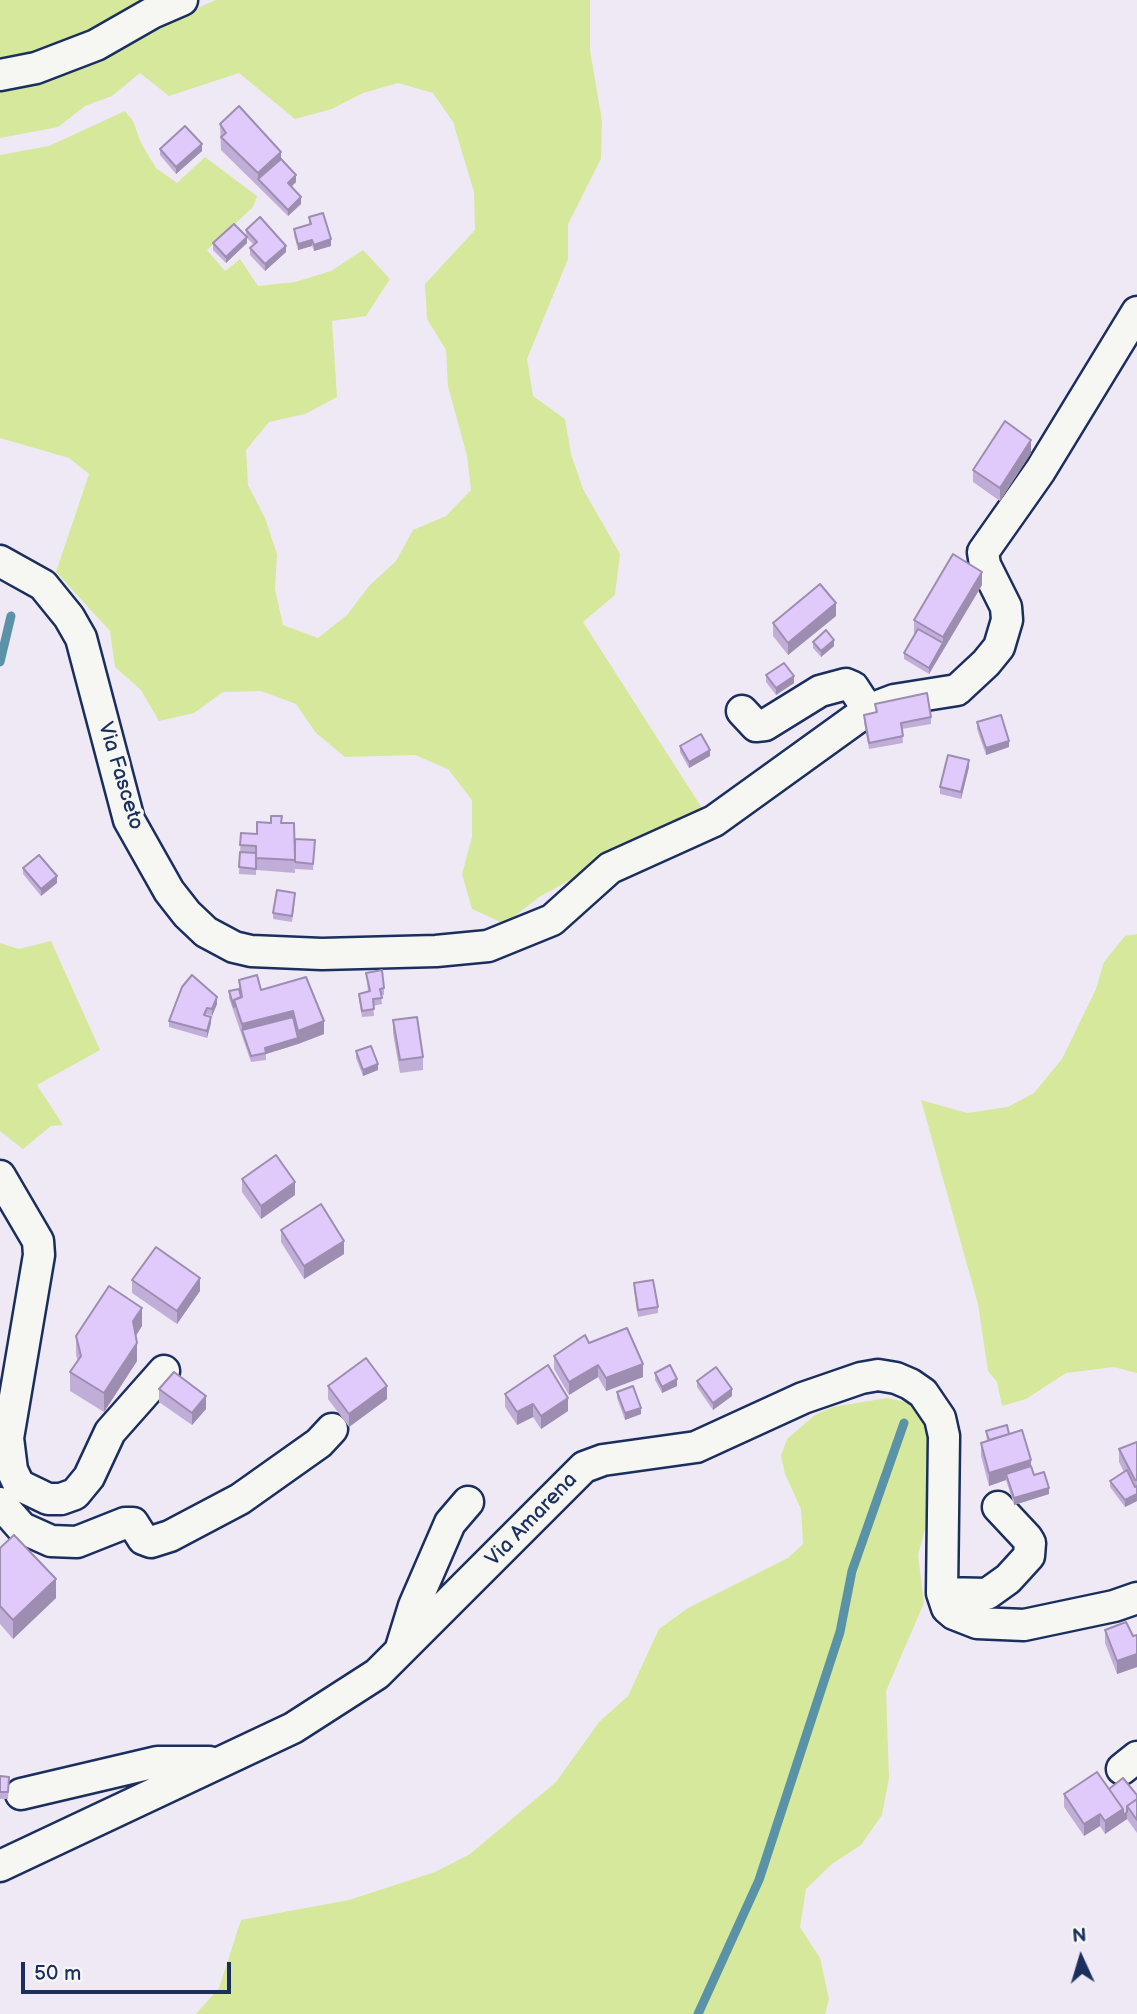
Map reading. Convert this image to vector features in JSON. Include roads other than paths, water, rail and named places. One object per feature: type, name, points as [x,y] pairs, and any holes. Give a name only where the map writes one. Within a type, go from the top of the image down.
[{"type":"street","points":[[0,75],[36,68],[96,45],[152,13],[182,0]]},
{"type":"street","name":"Via Fasceto","points":[[0,561],[43,585],[58,600],[81,638],[130,820],[169,891],[187,915],[206,932],[234,947],[322,954],[436,951],[488,946],[552,920],[610,869],[714,821],[867,710],[894,700],[957,690],[999,647],[1005,633],[1006,607],[985,565],[983,552],[1040,471],[1137,312]]},
{"type":"street","points":[[742,711],[756,726],[765,725],[820,691],[846,684],[853,687],[867,710]]},
{"type":"street","points":[[0,1176],[38,1241],[37,1265],[7,1403],[8,1451],[19,1485],[34,1494],[61,1499],[83,1487],[110,1432],[164,1371]]},
{"type":"street","name":"Via Amarena","points":[[0,1866],[293,1728],[377,1674],[584,1467],[603,1460],[696,1447],[803,1398],[878,1375],[910,1384],[933,1405],[940,1419],[944,1436],[942,1593]]},
{"type":"street","points":[[0,1503],[22,1528],[51,1541],[77,1542],[125,1523],[134,1523],[143,1539],[151,1542],[170,1536],[240,1499],[319,1443],[332,1429]]},
{"type":"street","points":[[400,1652],[414,1606],[450,1523],[468,1502]]},
{"type":"street","points":[[998,1507],[1027,1538],[1028,1556],[1008,1579],[987,1594],[942,1593],[947,1608],[963,1619],[1000,1626],[1051,1621],[1137,1598]]},
{"type":"street","points":[[21,1794],[157,1762],[218,1762]]},
{"type":"waterway","points":[[0,662],[11,616]]},
{"type":"waterway","points":[[698,2014],[759,1880],[840,1632],[852,1571],[904,1423]]}]
